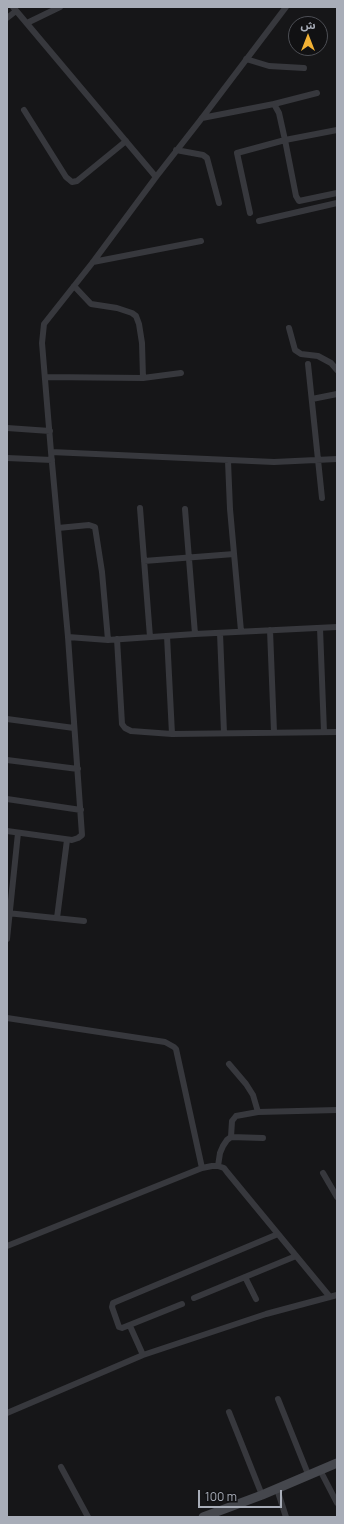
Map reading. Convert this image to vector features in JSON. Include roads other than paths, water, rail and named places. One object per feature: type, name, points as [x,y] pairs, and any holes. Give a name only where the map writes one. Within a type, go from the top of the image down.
[{"type":"street","points":[[27,23],[60,7]]},
{"type":"street","points":[[7,831],[67,840],[78,838],[82,835],[64,578],[58,528],[42,343],[44,324],[93,262],[176,150],[286,7]]},
{"type":"street","points":[[7,18],[15,9],[156,177]]},
{"type":"street","points":[[246,59],[270,66],[304,68]]},
{"type":"street","points":[[202,118],[274,104],[317,93]]},
{"type":"street","points":[[274,104],[279,113],[296,196],[299,201],[337,194]]},
{"type":"street","points":[[24,110],[66,177],[72,182],[77,181],[126,141]]},
{"type":"street","points":[[250,213],[237,153],[285,140],[337,130]]},
{"type":"street","points":[[176,150],[203,155],[207,158],[219,203]]},
{"type":"street","points":[[259,220],[337,203]]},
{"type":"street","points":[[93,262],[201,241]]},
{"type":"street","points":[[74,286],[91,304],[117,308],[132,313],[136,316],[142,343],[143,378]]},
{"type":"street","points":[[289,328],[295,350],[302,354],[318,356],[331,363],[337,370]]},
{"type":"street","points":[[308,364],[322,498]]},
{"type":"street","points":[[45,377],[143,378],[181,373]]},
{"type":"street","points":[[312,399],[337,394]]},
{"type":"street","points":[[7,428],[50,431]]},
{"type":"street","points":[[51,452],[274,462],[337,459]]},
{"type":"street","points":[[7,458],[52,460]]},
{"type":"street","points":[[228,460],[241,631]]},
{"type":"street","points":[[140,508],[150,637]]},
{"type":"street","points":[[185,509],[195,634]]},
{"type":"street","points":[[58,528],[89,525],[95,527],[102,572],[108,640]]},
{"type":"street","points":[[144,561],[234,554]]},
{"type":"street","points":[[68,637],[108,640],[220,632],[337,627]]},
{"type":"street","points":[[320,628],[324,732]]},
{"type":"street","points":[[270,630],[274,732]]},
{"type":"street","points":[[220,632],[224,733]]},
{"type":"street","points":[[167,636],[172,734]]},
{"type":"street","points":[[117,639],[122,724],[125,728],[131,731],[172,734],[337,732]]},
{"type":"street","points":[[7,719],[74,728]]},
{"type":"street","points":[[7,760],[78,769]]},
{"type":"street","points":[[7,799],[81,810]]},
{"type":"street","points":[[7,939],[8,913],[18,833]]},
{"type":"street","points":[[57,918],[67,840]]},
{"type":"street","points":[[8,913],[84,921]]},
{"type":"street","points":[[7,1018],[165,1042],[174,1046],[176,1049],[202,1168]]},
{"type":"street","points":[[229,1064],[246,1084],[258,1112]]},
{"type":"street","points":[[231,1137],[232,1121],[236,1116],[258,1112],[337,1110]]},
{"type":"street","points":[[218,1166],[220,1153],[223,1146],[231,1137],[263,1138]]},
{"type":"street","points":[[7,1246],[202,1168],[218,1166],[224,1168],[228,1172],[330,1297]]},
{"type":"street","points":[[324,1173],[337,1197]]},
{"type":"street","points":[[182,1304],[122,1328],[119,1327],[112,1307],[113,1303],[278,1234]]},
{"type":"street","points":[[194,1298],[296,1256]]},
{"type":"street","points":[[245,1277],[256,1299]]},
{"type":"street","points":[[7,1412],[143,1355],[266,1314],[337,1295]]},
{"type":"street","points":[[130,1326],[143,1355]]},
{"type":"street","points":[[278,1399],[308,1474]]},
{"type":"street","points":[[229,1412],[262,1495]]},
{"type":"street","points":[[207,1517],[337,1463]]},
{"type":"street","points":[[61,1467],[88,1517]]},
{"type":"street","points":[[320,1470],[337,1503]]},
{"type":"street","points":[[277,1489],[286,1517]]}]
